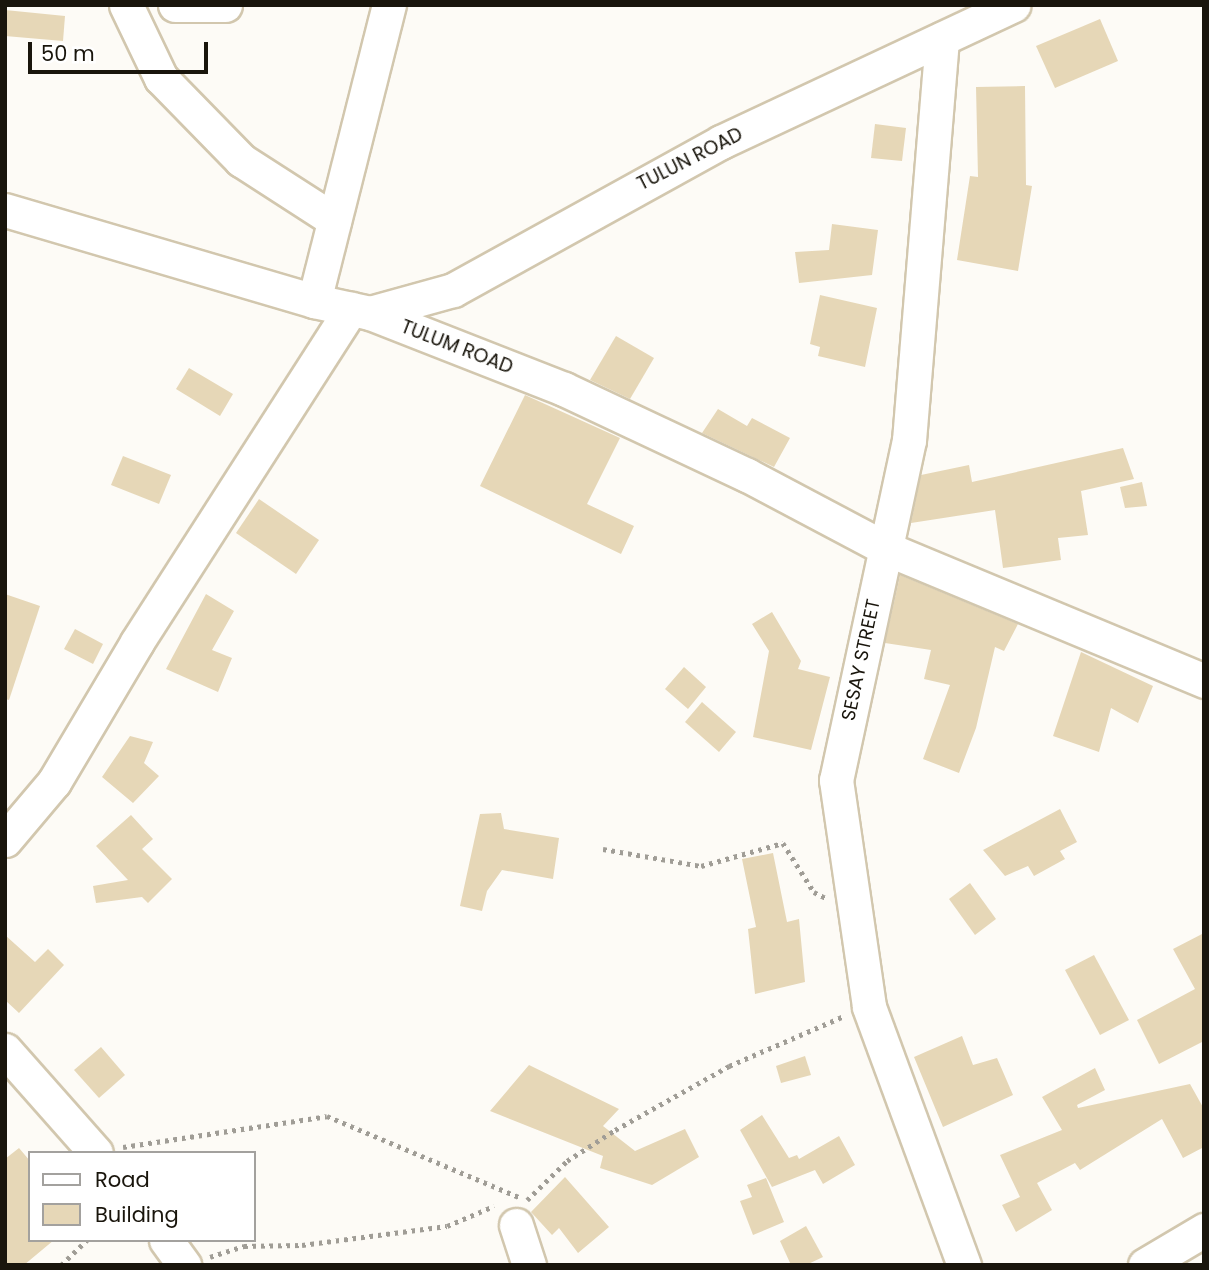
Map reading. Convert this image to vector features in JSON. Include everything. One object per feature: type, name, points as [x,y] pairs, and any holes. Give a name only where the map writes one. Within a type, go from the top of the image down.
[{"type":"street","points":[[126,5],[161,78],[241,160],[334,220]]},
{"type":"street","points":[[175,5],[225,5]]},
{"type":"street","points":[[314,301],[389,5]]},
{"type":"street","name":"TULUN ROAD","points":[[360,311],[453,290],[721,142],[1014,5]]},
{"type":"street","name":"SESAY STREET","points":[[942,39],[909,440],[836,780],[869,1007],[964,1265]]},
{"type":"street","name":"TULUM ROAD","points":[[5,210],[314,301],[360,311],[565,389],[747,475],[885,548],[1204,681]]},
{"type":"street","points":[[5,840],[54,782],[137,642],[360,311]]},
{"type":"street","points":[[5,1050],[94,1151]]},
{"type":"street","points":[[518,1206],[529,1265]]},
{"type":"street","points":[[1145,1265],[1204,1230]]},
{"type":"path","points":[[603,849],[701,866],[783,843],[814,892],[856,911]]},
{"type":"path","points":[[176,1254],[213,1256],[244,1246],[302,1245],[447,1226],[484,1213],[518,1206],[567,1161],[615,1130],[729,1066],[869,1007]]},
{"type":"path","points":[[101,1151],[327,1116],[518,1206]]},
{"type":"path","points":[[61,1265],[85,1242]]},
{"type":"building","points":[[5,10],[65,16],[63,41],[5,36]]},
{"type":"building","points":[[1100,19],[1118,61],[1055,88],[1036,46]]},
{"type":"building","points":[[1025,86],[1026,185],[1032,186],[1018,271],[957,260],[970,176],[978,177],[976,87]]},
{"type":"building","points":[[875,124],[906,128],[902,161],[871,158]]},
{"type":"building","points":[[832,224],[878,230],[872,275],[799,283],[795,252],[829,250]]},
{"type":"building","points":[[820,295],[877,308],[865,367],[818,356],[820,347],[810,344]]},
{"type":"building","points":[[616,336],[654,358],[630,399],[590,380]]},
{"type":"building","points":[[189,368],[233,394],[220,416],[176,389]]},
{"type":"building","points":[[525,395],[620,438],[587,504],[634,526],[621,554],[480,486]]},
{"type":"building","points":[[718,409],[747,426],[752,418],[790,438],[774,467],[702,433]]},
{"type":"building","points":[[1123,448],[1134,479],[1081,491],[1088,535],[1058,538],[1061,560],[1003,568],[995,510],[911,523],[921,475],[969,465],[972,482]]},
{"type":"building","points":[[123,456],[171,475],[159,504],[111,485]]},
{"type":"building","points":[[1142,482],[1147,506],[1125,508],[1120,487]]},
{"type":"building","points":[[259,499],[319,540],[296,574],[236,533]]},
{"type":"building","points":[[900,575],[1018,624],[1004,651],[995,647],[976,728],[959,773],[923,759],[950,685],[924,679],[931,650],[885,643]]},
{"type":"building","points":[[5,594],[40,606],[9,700],[5,699]]},
{"type":"building","points":[[206,594],[234,611],[212,650],[232,658],[218,692],[166,669]]},
{"type":"building","points":[[772,612],[801,661],[798,669],[830,677],[811,750],[753,737],[769,651],[752,624]]},
{"type":"building","points":[[75,629],[103,644],[93,664],[64,649]]},
{"type":"building","points":[[1081,652],[1153,686],[1138,723],[1111,708],[1099,752],[1053,736]]},
{"type":"building","points":[[684,667],[706,687],[688,709],[665,689]]},
{"type":"building","points":[[702,702],[736,732],[719,752],[685,722]]},
{"type":"building","points":[[130,736],[153,742],[144,763],[159,776],[133,803],[102,777]]},
{"type":"building","points":[[1060,809],[1077,842],[1060,851],[1065,859],[1034,876],[1028,866],[1005,876],[983,850]]},
{"type":"building","points":[[501,813],[504,829],[559,838],[553,879],[502,870],[487,891],[482,911],[460,906],[480,814]]},
{"type":"building","points":[[131,815],[153,839],[142,849],[172,879],[148,903],[142,897],[96,903],[93,886],[128,880],[96,846]]},
{"type":"building","points":[[773,853],[787,922],[799,919],[805,982],[755,994],[748,929],[756,927],[742,859]]},
{"type":"building","points":[[970,883],[996,919],[975,935],[949,899]]},
{"type":"building","points":[[1204,933],[1204,1041],[1159,1064],[1137,1020],[1195,989],[1173,949]]},
{"type":"building","points":[[5,935],[35,962],[48,949],[64,965],[19,1013],[5,1000]]},
{"type":"building","points":[[1094,955],[1129,1020],[1100,1035],[1065,970]]},
{"type":"building","points":[[962,1036],[973,1065],[997,1058],[1013,1095],[943,1127],[914,1057]]},
{"type":"building","points":[[101,1047],[125,1075],[99,1098],[74,1070]]},
{"type":"building","points":[[805,1056],[811,1075],[781,1083],[776,1066]]},
{"type":"building","points":[[529,1065],[619,1109],[603,1126],[635,1151],[685,1129],[699,1157],[652,1185],[600,1168],[603,1156],[490,1111]]},
{"type":"building","points":[[1095,1068],[1105,1090],[1077,1105],[1078,1108],[1190,1084],[1204,1109],[1204,1147],[1183,1158],[1162,1119],[1080,1170],[1075,1163],[1037,1183],[1052,1210],[1016,1232],[1002,1205],[1020,1197],[1000,1155],[1062,1130],[1042,1097]]},
{"type":"building","points":[[762,1115],[789,1158],[797,1155],[799,1159],[839,1136],[855,1165],[823,1184],[815,1170],[772,1187],[740,1130]]},
{"type":"building","points":[[19,1148],[28,1159],[28,1242],[52,1242],[24,1265],[5,1265],[5,1159]]},
{"type":"building","points":[[565,1177],[609,1227],[578,1253],[559,1228],[552,1235],[531,1212]]},
{"type":"building","points":[[766,1178],[784,1222],[753,1235],[740,1201],[752,1197],[747,1185]]},
{"type":"building","points":[[806,1226],[823,1257],[806,1265],[791,1265],[780,1241]]}]
